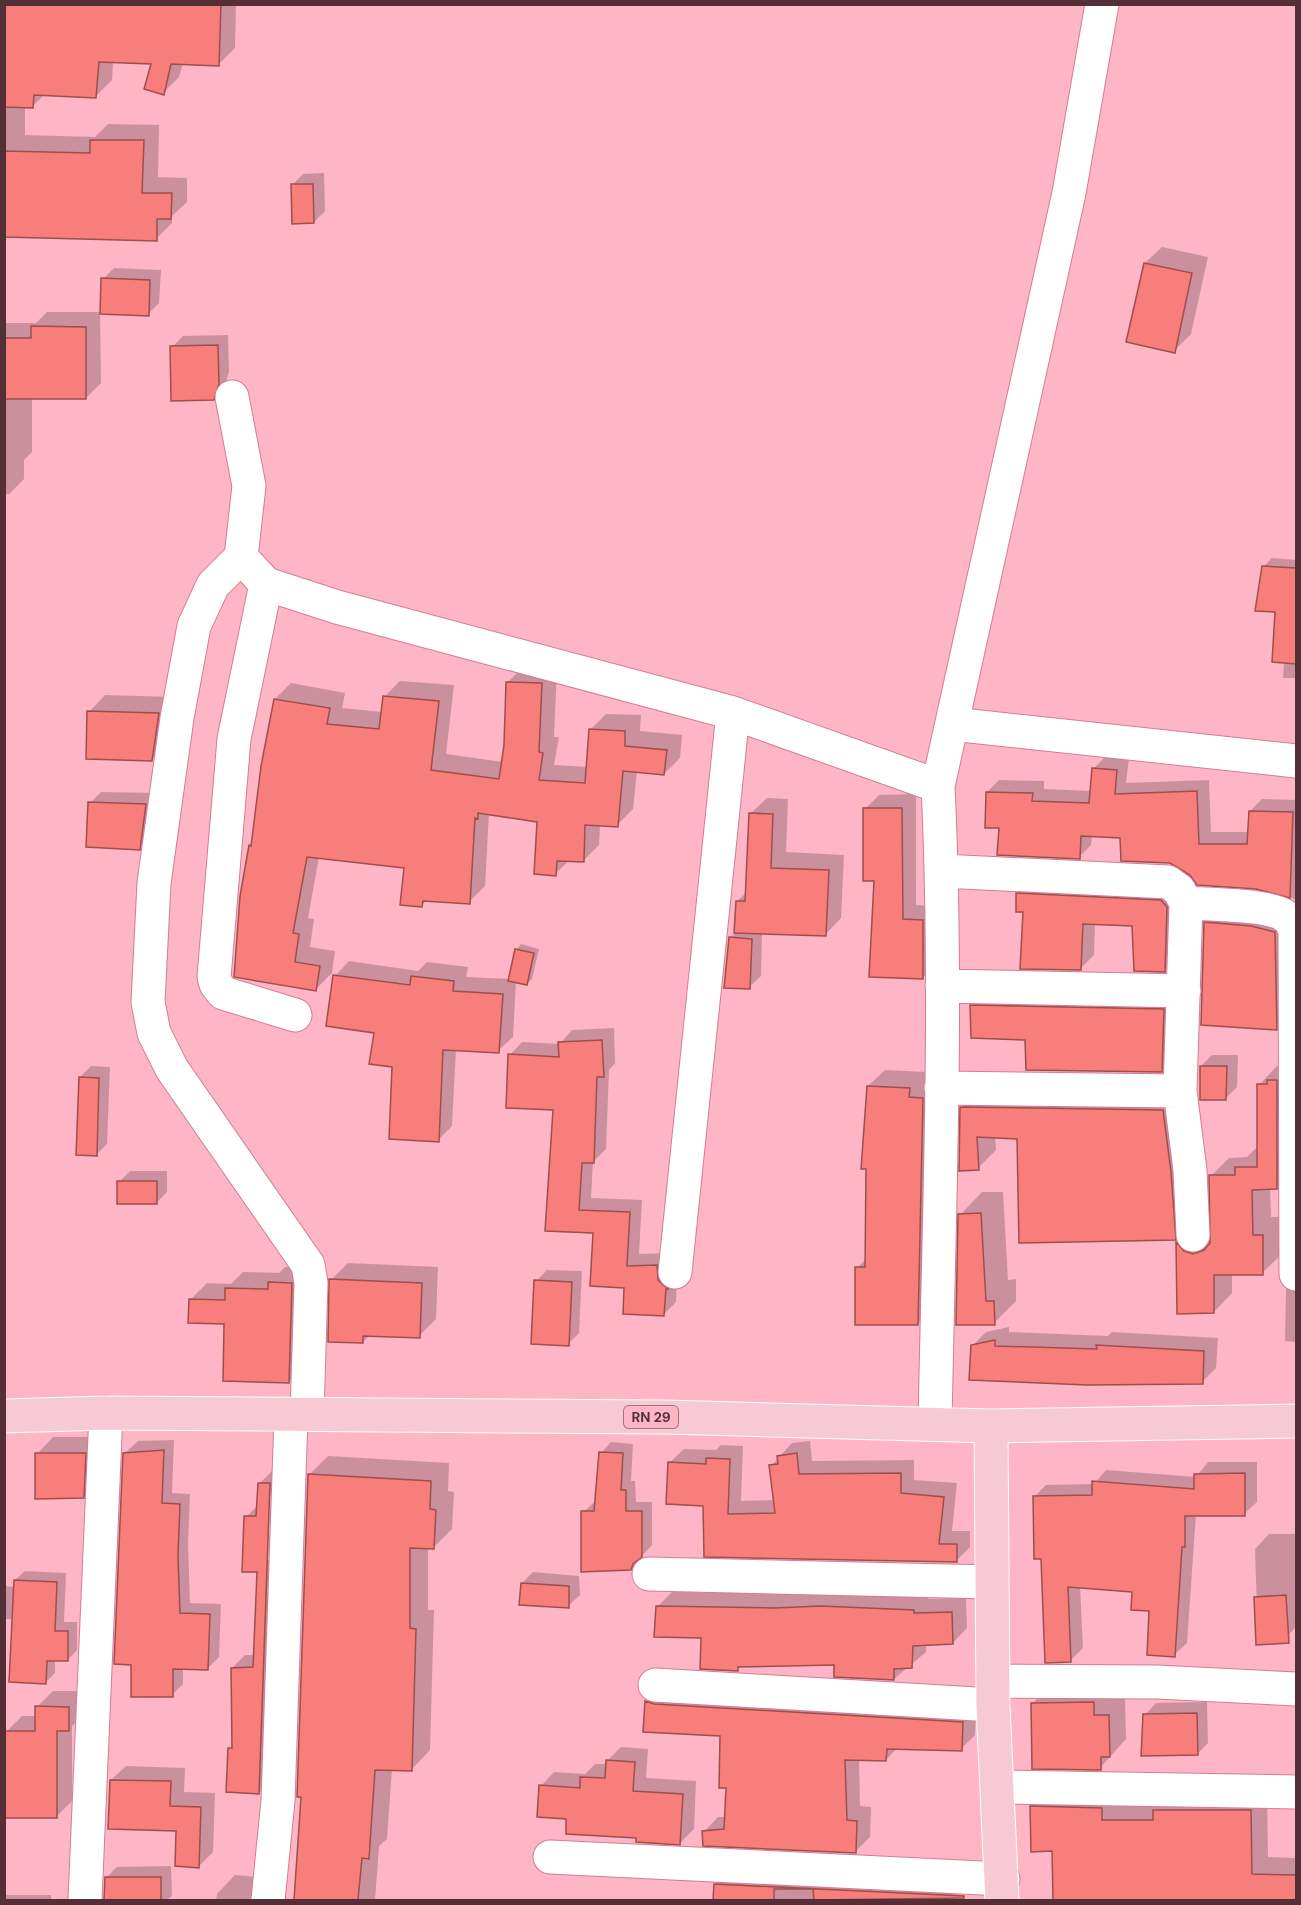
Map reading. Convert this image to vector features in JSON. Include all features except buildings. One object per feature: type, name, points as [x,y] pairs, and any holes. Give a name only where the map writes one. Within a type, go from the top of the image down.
[{"type":"main road","name":"RN 29","points":[[4,1416],[106,1413],[665,1417],[991,1426],[1296,1421]]},
{"type":"main road","points":[[991,1426],[993,1693],[1002,1890]]},
{"type":"street","points":[[935,1424],[942,986],[942,871],[938,786],[1069,193],[1102,4]]},
{"type":"street","points":[[232,397],[249,486],[241,557],[213,585],[194,626],[177,718],[154,883],[148,1002],[154,1034],[172,1069],[308,1265],[311,1283],[299,1415],[278,1801],[268,1900]]},
{"type":"street","points":[[241,557],[266,584],[338,607],[733,713],[938,786]]},
{"type":"street","points":[[266,584],[234,739],[214,977],[216,984],[224,993],[295,1015]]},
{"type":"street","points":[[675,1272],[733,713]]},
{"type":"street","points":[[952,724],[1296,761]]},
{"type":"street","points":[[942,871],[1168,882],[1179,890],[1186,903],[1180,1091],[1190,1170],[1193,1235]]},
{"type":"street","points":[[1186,903],[1271,910],[1285,915],[1292,921],[1295,932],[1296,1274]]},
{"type":"street","points":[[942,986],[1184,991]]},
{"type":"street","points":[[941,1088],[1180,1091]]},
{"type":"street","points":[[85,1900],[106,1413]]},
{"type":"street","points":[[649,1574],[992,1582]]},
{"type":"street","points":[[655,1685],[993,1693],[1157,1682],[1296,1689]]},
{"type":"street","points":[[997,1787],[1296,1792]]},
{"type":"street","points":[[550,1857],[1002,1890]]}]
